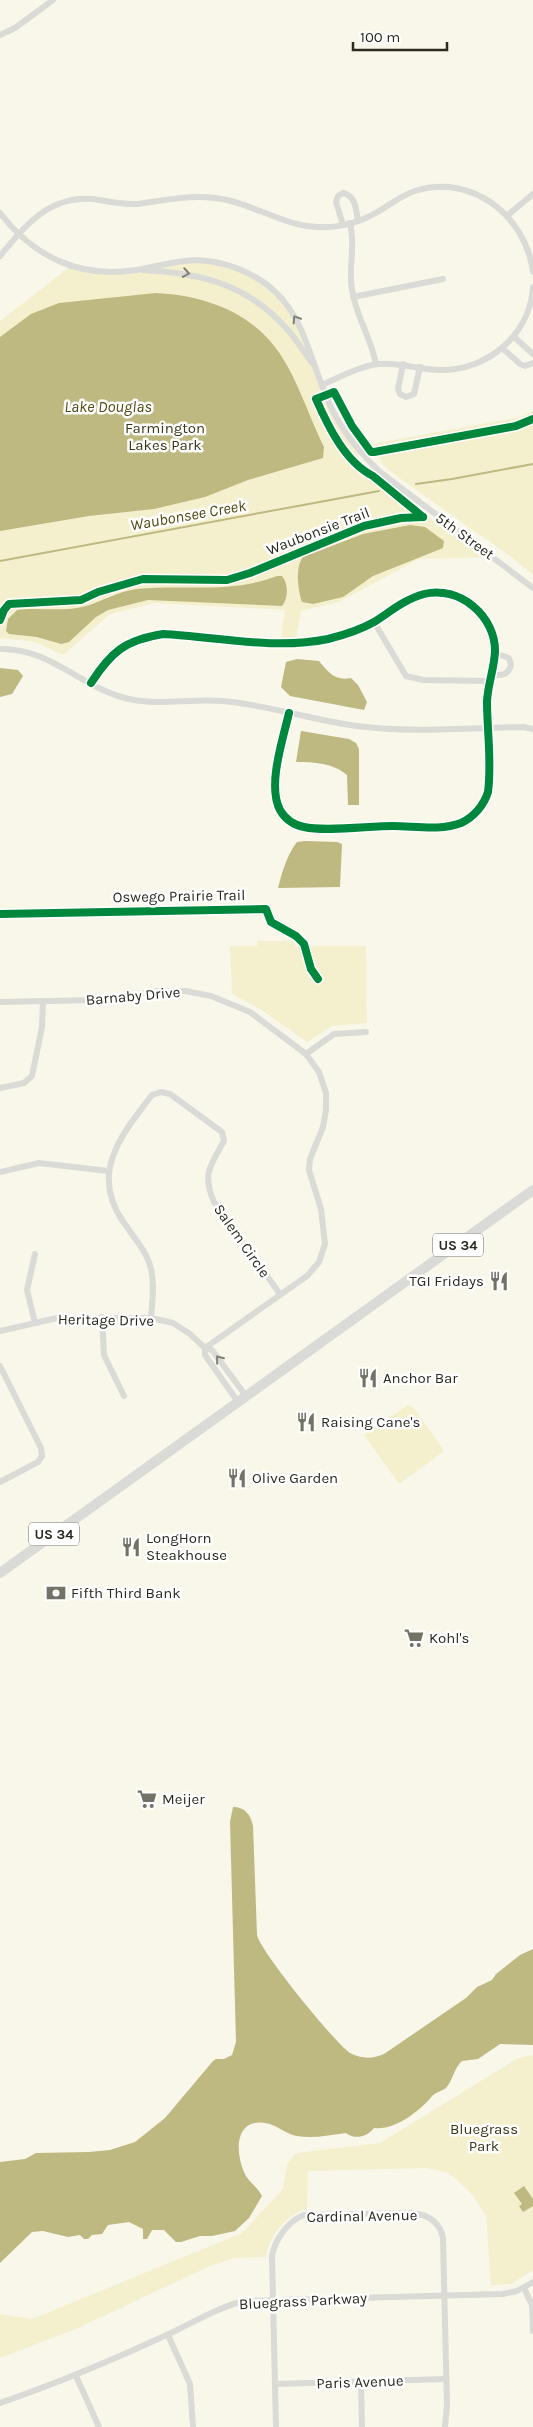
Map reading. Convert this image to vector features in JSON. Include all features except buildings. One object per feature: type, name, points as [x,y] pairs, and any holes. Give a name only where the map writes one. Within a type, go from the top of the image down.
[{"type":"main road","name":"US 34","points":[[0,1573],[533,1190]]},
{"type":"street","points":[[0,35],[15,28],[53,0]]},
{"type":"street","points":[[0,256],[34,217],[48,208],[65,201],[82,199],[128,204],[175,197],[208,197],[249,206],[298,225],[317,227],[343,225],[358,221],[406,195],[433,188],[455,188],[474,193],[489,200],[508,215],[524,238],[533,272]]},
{"type":"street","points":[[343,225],[336,202],[338,196],[343,193],[350,196],[353,200],[358,221]]},
{"type":"street","points":[[508,215],[533,194]]},
{"type":"street","name":"5th Street","points":[[0,213],[17,235],[45,255],[70,266],[97,272],[137,270],[183,272],[201,276],[236,290],[252,298],[277,318],[313,364]]},
{"type":"street","points":[[350,223],[354,245],[351,276],[353,296],[372,345],[376,364]]},
{"type":"street","name":"5th Street","points":[[137,270],[179,260],[197,260],[225,264],[248,273],[270,288],[292,313],[303,330],[313,364],[322,385],[346,435],[360,453],[380,472],[533,588]]},
{"type":"street","points":[[353,296],[442,279]]},
{"type":"street","points":[[322,385],[376,364],[404,364],[438,370],[460,368],[483,361],[514,337],[526,315],[533,287]]},
{"type":"street","points":[[514,337],[533,354]]},
{"type":"street","points":[[502,348],[520,364],[525,366],[533,364]]},
{"type":"street","points":[[404,364],[398,388],[400,394],[406,397],[414,394],[420,367]]},
{"type":"street","points":[[91,683],[104,663],[117,650],[130,642],[145,637],[162,634],[300,643],[339,636],[374,622],[416,596],[432,593],[448,594],[472,605],[484,618],[492,632],[495,653],[490,678],[488,792],[484,802],[469,818],[448,826],[310,828],[296,824],[286,818],[279,808],[274,792],[275,777],[289,713]]},
{"type":"street","points":[[374,622],[406,676],[423,680],[490,678],[508,673],[511,666],[509,658],[495,653]]},
{"type":"street","points":[[0,649],[29,652],[51,660],[111,694],[138,701],[223,701],[366,727],[523,727],[533,729]]},
{"type":"street","points":[[523,727],[533,724]]},
{"type":"street","name":"Barnaby Drive","points":[[0,1002],[98,1000],[169,990],[211,996],[250,1012],[306,1054],[319,1072],[326,1093],[323,1127],[313,1146],[309,1170],[321,1209],[325,1244],[319,1262],[307,1276],[205,1348]]},
{"type":"street","points":[[0,1088],[24,1082],[32,1076],[42,1027],[43,1001]]},
{"type":"street","points":[[306,1054],[320,1042],[334,1034],[366,1032]]},
{"type":"street","name":"Salem Circle","points":[[151,1318],[154,1284],[151,1268],[145,1254],[112,1204],[108,1171],[115,1147],[152,1095],[161,1092],[171,1095],[222,1132],[224,1141],[210,1164],[207,1175],[209,1190],[215,1203],[280,1294]]},
{"type":"street","points":[[0,1172],[39,1163],[108,1171]]},
{"type":"street","points":[[35,1254],[27,1290],[35,1323]]},
{"type":"street","points":[[102,1317],[104,1356],[124,1396]]},
{"type":"street","name":"Heritage Drive","points":[[0,1331],[57,1318],[151,1318],[173,1324],[190,1334],[205,1348],[205,1355],[242,1399]]},
{"type":"street","points":[[0,1366],[41,1448],[42,1456],[38,1462],[0,1482]]},
{"type":"street","name":"Cardinal Avenue","points":[[276,2427],[272,2300],[272,2256],[275,2244],[291,2222],[298,2218],[325,2214],[413,2213],[430,2218],[437,2223],[442,2232],[446,2379],[445,2427]]},
{"type":"street","name":"Bluegrass Parkway","points":[[0,2403],[76,2376],[168,2335],[229,2304],[244,2301],[503,2294],[524,2288],[533,2282]]},
{"type":"street","points":[[524,2288],[532,2304],[533,2331]]},
{"type":"street","points":[[168,2335],[190,2384],[193,2427]]},
{"type":"street","points":[[76,2376],[99,2427]]},
{"type":"street","name":"Paris Avenue","points":[[275,2384],[446,2379]]},
{"type":"street","points":[[361,2382],[362,2427]]},
{"type":"green space","name":"Farmington Lakes Park","points":[[197,260],[248,273],[288,307],[325,395],[360,453],[357,457],[387,486],[421,512],[439,525],[494,557],[419,559],[339,602],[301,611],[296,638],[281,638],[285,610],[155,603],[110,614],[63,655],[35,642],[0,638],[0,321],[71,266],[97,272]]},
{"type":"green space","points":[[533,411],[533,575],[511,557],[383,465],[371,444],[521,417]]},
{"type":"green space","points":[[257,941],[295,941],[295,946],[366,946],[367,1023],[332,1026],[307,1042],[260,1009],[232,994],[230,946],[257,946]]},
{"type":"green space","points":[[408,1405],[413,1407],[443,1449],[443,1452],[399,1484],[364,1435]]},
{"type":"green space","name":"Bluegrass Park","points":[[533,2055],[533,2270],[511,2284],[491,2285],[486,2216],[472,2194],[446,2172],[426,2168],[308,2171],[307,2209],[292,2216],[280,2227],[271,2241],[266,2257],[234,2258],[210,2266],[76,2329],[0,2358],[0,2314],[32,2319],[242,2233],[283,2189],[287,2164],[296,2153],[380,2143],[518,2058]]},
{"type":"water","name":"Lake Douglas","points":[[156,293],[189,297],[222,307],[251,323],[264,334],[290,370],[324,447],[323,458],[248,480],[205,497],[154,509],[89,516],[0,531],[0,337],[31,314],[59,303]]},
{"type":"water","points":[[410,525],[425,527],[444,541],[443,548],[373,576],[343,597],[313,604],[302,602],[298,585],[298,572],[300,561],[303,557],[363,534]]},
{"type":"water","points":[[282,576],[287,587],[286,599],[282,606],[148,600],[108,610],[96,617],[69,642],[61,644],[37,637],[9,634],[6,631],[8,619],[17,610],[74,608],[137,589],[225,587],[260,582]]},
{"type":"water","points":[[297,659],[319,661],[336,677],[351,678],[358,685],[367,702],[364,710],[290,696],[281,687],[286,662]]},
{"type":"water","points":[[0,668],[18,670],[23,676],[12,694],[0,697]]},
{"type":"water","points":[[301,731],[349,739],[356,743],[359,749],[359,805],[348,805],[347,775],[342,771],[323,764],[296,762]]},
{"type":"water","points":[[297,842],[337,842],[342,844],[340,887],[278,888],[290,852]]},
{"type":"water","points":[[233,1807],[241,1808],[247,1812],[253,1826],[257,1935],[261,1944],[299,1997],[350,2053],[367,2058],[384,2054],[466,1998],[477,1987],[492,1980],[496,1974],[520,1955],[533,1949],[533,2045],[500,2044],[478,2059],[462,2061],[446,2088],[434,2095],[414,2114],[390,2126],[374,2128],[368,2134],[361,2136],[357,2137],[346,2133],[303,2137],[293,2135],[265,2123],[255,2123],[248,2126],[240,2138],[239,2155],[246,2175],[262,2196],[249,2218],[235,2231],[212,2236],[200,2236],[181,2242],[176,2242],[164,2230],[152,2230],[147,2239],[143,2239],[143,2229],[129,2222],[108,2225],[102,2234],[92,2235],[88,2239],[84,2239],[80,2235],[68,2237],[43,2231],[32,2232],[0,2263],[0,2162],[25,2159],[36,2153],[110,2150],[135,2142],[165,2118],[213,2061],[232,2055],[236,2042],[230,1822]]},
{"type":"water","points":[[524,2186],[533,2199],[533,2206],[523,2212],[519,2206],[522,2204],[514,2193]]},
{"type":"waterway","name":"Waubonsee Creek","points":[[416,484],[533,464]]},
{"type":"waterway","name":"Waubonsee Creek","points":[[0,561],[379,491]]},
{"type":"cycle path","points":[[423,517],[354,462],[338,442],[316,399],[334,392],[352,426],[371,452],[516,426],[533,419]]},
{"type":"cycle path","name":"Waubonsie Trail","points":[[0,620],[9,604],[81,600],[98,592],[143,579],[227,580],[250,573],[364,526],[401,518],[423,517]]},
{"type":"cycle path","points":[[91,683],[105,663],[120,649],[150,637],[163,634],[267,643],[308,642],[328,639],[346,634],[374,622],[404,602],[417,596],[437,592],[450,594],[473,606],[489,626],[494,639],[495,652],[487,701],[488,792],[478,810],[461,823],[445,827],[393,826],[324,829],[304,827],[290,821],[280,810],[276,800],[275,788],[277,762],[289,713]]},
{"type":"cycle path","name":"Oswego Prairie Trail","points":[[0,914],[266,909],[271,922],[296,936],[304,944],[311,969],[318,979]]},
{"type":"place","name":"TGI Fridays","points":[[499,1281]]},
{"type":"place","name":"Anchor Bar","points":[[368,1378]]},
{"type":"place","name":"Raising Cane's","points":[[306,1422]]},
{"type":"place","name":"Olive Garden","points":[[237,1478]]},
{"type":"place","name":"LongHorn Steakhouse","points":[[131,1547]]},
{"type":"place","name":"Fifth Third Bank","points":[[56,1593]]},
{"type":"place","name":"Kohl's","points":[[414,1638]]},
{"type":"place","name":"Meijer","points":[[147,1799]]}]
